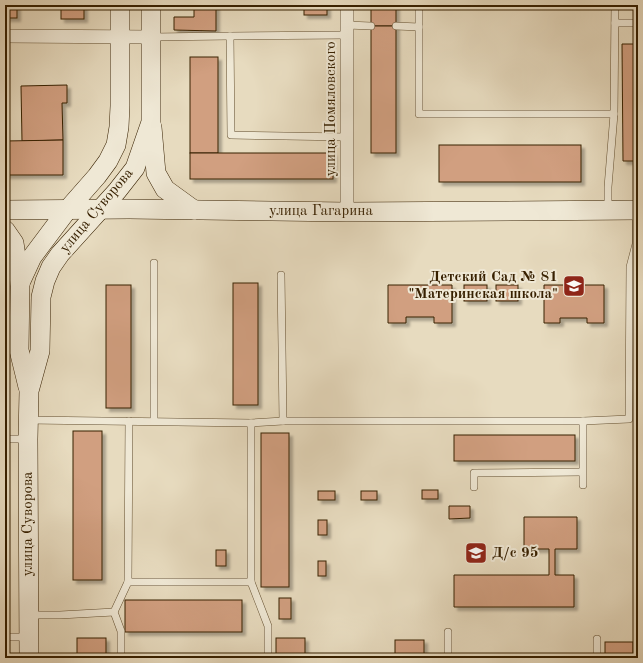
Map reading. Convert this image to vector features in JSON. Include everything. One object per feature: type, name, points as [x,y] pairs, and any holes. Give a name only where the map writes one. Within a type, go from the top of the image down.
[{"type":"main road","name":"улица Суворова","points":[[20,283],[32,257],[68,209],[98,176],[116,145],[120,106],[120,5]]},
{"type":"main road","name":"улица Суворова","points":[[29,658],[29,391],[40,351],[42,297],[45,281],[51,267],[60,254],[117,191],[135,168],[151,122],[151,5]]},
{"type":"main road","points":[[151,122],[156,173],[165,189],[194,210]]},
{"type":"main road","name":"улица Гагарина","points":[[5,210],[100,209],[347,212],[637,210]]},
{"type":"main road","name":"улица Суворова","points":[[5,230],[14,243],[20,283],[19,350],[29,391]]},
{"type":"street","name":"улица Помяловского","points":[[347,5],[347,212]]},
{"type":"street","points":[[5,36],[120,38],[151,37]]},
{"type":"lane","points":[[419,5],[419,114],[614,114]]},
{"type":"lane","points":[[608,210],[608,187],[614,114],[615,5]]},
{"type":"lane","points":[[615,23],[638,23]]},
{"type":"lane","points":[[151,37],[230,36],[346,30],[371,26]]},
{"type":"lane","points":[[396,26],[419,27]]},
{"type":"lane","points":[[230,36],[231,136],[347,138]]},
{"type":"lane","points":[[28,420],[251,423],[629,420],[630,267],[636,244],[637,210]]},
{"type":"lane","points":[[154,263],[154,421]]},
{"type":"lane","points":[[281,275],[283,422]]},
{"type":"lane","points":[[121,658],[121,631],[114,612],[128,582],[129,421]]},
{"type":"lane","points":[[583,421],[583,485]]},
{"type":"lane","points":[[251,423],[251,582],[268,626],[268,658]]},
{"type":"lane","points":[[5,439],[28,439]]},
{"type":"lane","points":[[474,487],[474,473],[582,472]]},
{"type":"lane","points":[[128,582],[251,582]]},
{"type":"lane","points":[[29,615],[114,612]]},
{"type":"lane","points":[[448,632],[448,658]]},
{"type":"lane","points":[[5,637],[29,637]]},
{"type":"lane","points":[[597,639],[597,658]]},
{"type":"building","points":[[5,5],[17,5],[17,18],[5,18]]},
{"type":"building","points":[[61,5],[84,5],[84,19],[61,19]]},
{"type":"building","points":[[194,5],[216,5],[216,31],[174,30],[174,17],[194,17]]},
{"type":"building","points":[[304,5],[327,5],[327,15],[304,15]]},
{"type":"building","points":[[371,5],[396,5],[396,26],[371,26]]},
{"type":"building","points":[[371,26],[396,26],[396,153],[371,153]]},
{"type":"building","points":[[622,44],[638,44],[638,161],[623,161]]},
{"type":"building","points":[[190,57],[218,57],[218,153],[190,153]]},
{"type":"building","points":[[67,85],[67,103],[62,103],[63,140],[22,141],[21,86]]},
{"type":"building","points":[[63,140],[63,175],[5,175],[5,141]]},
{"type":"building","points":[[439,145],[581,145],[581,182],[439,182]]},
{"type":"building","points":[[190,153],[333,153],[333,179],[190,179]]},
{"type":"building","points":[[233,283],[258,283],[258,405],[233,405]]},
{"type":"building","points":[[106,285],[131,285],[131,408],[106,408]]},
{"type":"building","points":[[388,285],[452,285],[452,323],[434,323],[434,317],[406,317],[406,323],[388,323]]},
{"type":"building","points":[[464,285],[487,285],[487,301],[464,301]]},
{"type":"building","points":[[496,285],[518,285],[518,301],[496,301]]},
{"type":"building","points":[[544,285],[604,285],[604,323],[587,323],[587,318],[560,318],[560,323],[544,323]]},
{"type":"building","points":[[73,431],[102,431],[102,580],[73,580]]},
{"type":"building","points":[[261,433],[289,433],[289,587],[261,587]]},
{"type":"building","points":[[454,435],[575,435],[575,461],[454,461]]},
{"type":"building","points":[[422,490],[438,490],[438,499],[422,499]]},
{"type":"building","points":[[318,491],[335,491],[335,500],[318,500]]},
{"type":"building","points":[[361,491],[377,491],[377,500],[361,500]]},
{"type":"building","points":[[449,506],[470,506],[470,518],[449,519]]},
{"type":"building","points":[[524,517],[577,517],[577,549],[555,549],[555,575],[574,575],[574,607],[454,607],[454,575],[549,575],[549,549],[524,549]]},
{"type":"building","points":[[318,520],[327,520],[327,535],[318,535]]},
{"type":"building","points":[[216,550],[226,550],[226,566],[216,566]]},
{"type":"building","points":[[318,561],[326,561],[326,576],[318,576]]},
{"type":"building","points":[[279,598],[291,598],[291,619],[279,619]]},
{"type":"building","points":[[125,600],[242,600],[242,632],[125,632]]},
{"type":"building","points":[[77,638],[106,638],[106,658],[77,658]]},
{"type":"building","points":[[276,638],[305,638],[305,658],[276,658]]},
{"type":"building","points":[[395,640],[424,640],[424,658],[395,658]]},
{"type":"building","points":[[605,642],[633,642],[633,658],[605,658]]},
{"type":"place","name":"Детский Сад № 81 \"Материнская школа\"","points":[[574,286]]},
{"type":"place","name":"Д/с 95","points":[[476,553]]}]
